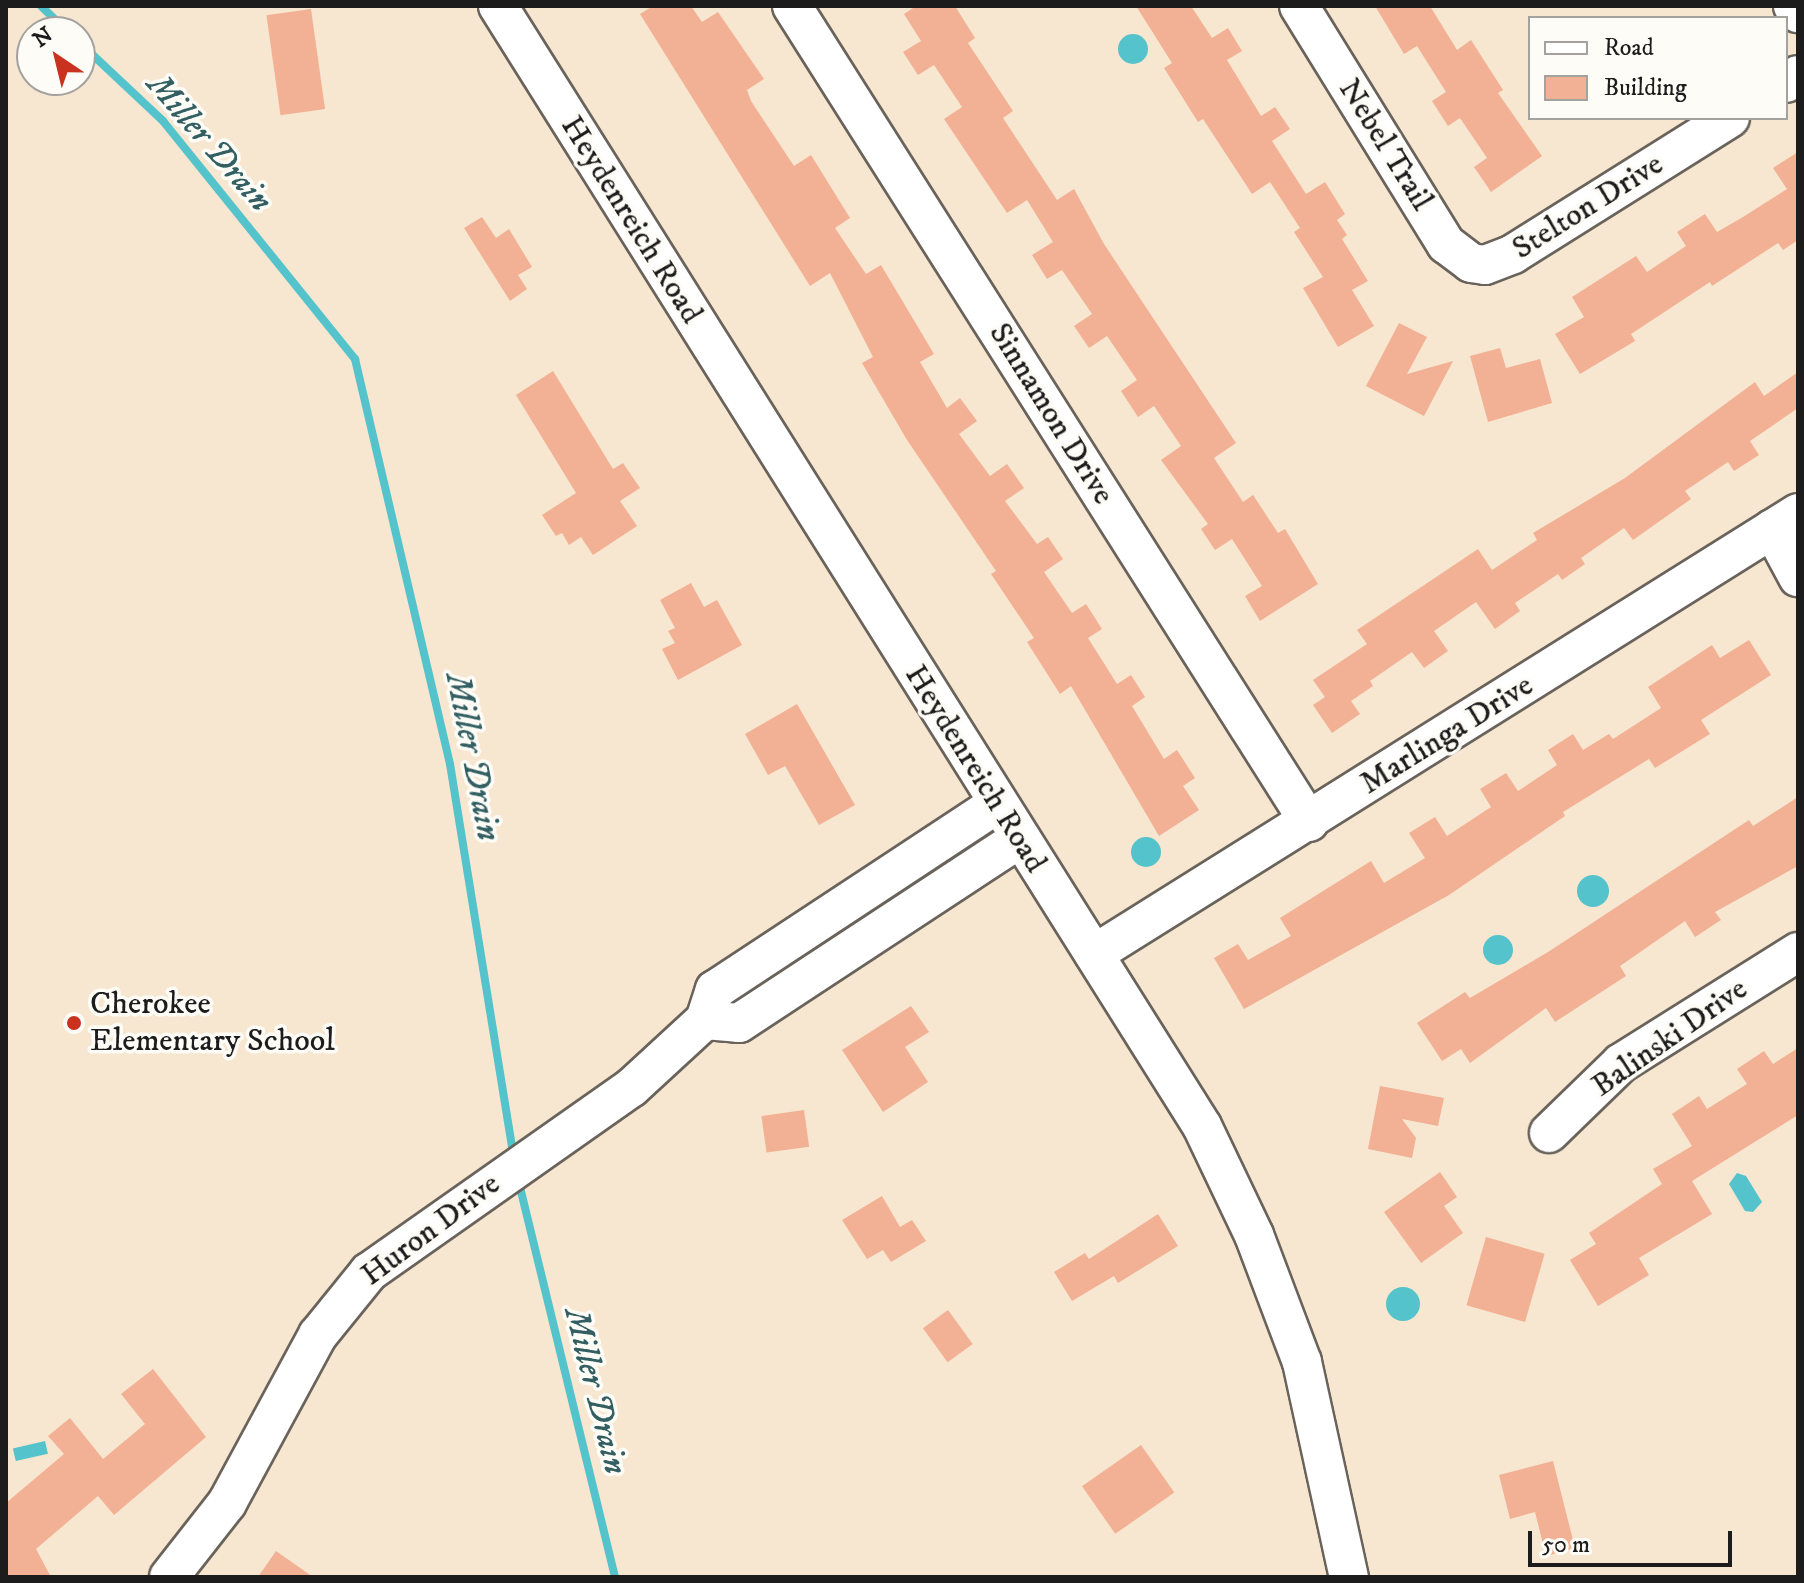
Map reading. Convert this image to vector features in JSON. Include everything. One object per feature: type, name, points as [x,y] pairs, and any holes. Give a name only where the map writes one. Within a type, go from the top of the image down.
[{"type":"street","name":"Heydenreich Road","points":[[498,6],[996,805],[1202,1126],[1254,1235],[1311,1393],[1349,1577]]},
{"type":"street","name":"Sinnamon Drive","points":[[792,6],[1309,822]]},
{"type":"street","name":"Nebel Trail","points":[[1299,6],[1446,244],[1458,256],[1485,265]]},
{"type":"street","points":[[1793,6],[1798,13]]},
{"type":"street","name":"Stelton Drive","points":[[1485,265],[1513,254],[1727,120]]},
{"type":"street","name":"Marlinga Drive","points":[[1094,954],[1785,521]]},
{"type":"street","points":[[1785,521],[1798,577]]},
{"type":"street","name":"Huron Drive","points":[[169,1577],[227,1503],[318,1335],[369,1272],[399,1247],[631,1088],[705,1020],[715,990],[996,805]]},
{"type":"street","points":[[705,1020],[739,1023],[1019,839]]},
{"type":"street","points":[[799,934],[821,967]]},
{"type":"street","name":"Balinski Drive","points":[[1549,1133],[1621,1063],[1798,952]]},
{"type":"water","points":[[1133,34],[1143,39],[1148,49],[1143,59],[1133,64],[1123,59],[1118,49],[1123,39]]},
{"type":"water","points":[[1146,837],[1157,841],[1161,852],[1157,863],[1146,867],[1135,863],[1131,852],[1135,841]]},
{"type":"water","points":[[1593,875],[1604,880],[1609,891],[1604,902],[1593,907],[1582,902],[1577,891],[1582,880]]},
{"type":"water","points":[[1498,935],[1504,936],[1512,944],[1512,956],[1504,964],[1498,965],[1492,964],[1484,956],[1483,950],[1484,944],[1492,936]]},
{"type":"water","points":[[1737,1173],[1746,1176],[1762,1202],[1753,1212],[1745,1211],[1729,1184]]},
{"type":"water","points":[[1403,1287],[1415,1292],[1420,1304],[1415,1316],[1403,1321],[1391,1316],[1386,1304],[1391,1292]]},
{"type":"water","points":[[45,1441],[48,1454],[16,1461],[13,1448]]},
{"type":"building","points":[[653,6],[691,6],[702,22],[718,12],[764,79],[747,90],[751,101],[794,166],[811,155],[850,218],[835,228],[866,274],[881,265],[934,354],[920,362],[947,408],[960,398],[977,421],[959,434],[990,476],[1007,464],[1024,488],[1005,501],[1037,544],[1048,537],[1063,559],[1044,572],[1072,613],[1086,604],[1102,629],[1088,638],[1117,684],[1131,675],[1145,697],[1132,706],[1164,759],[1177,750],[1195,778],[1183,786],[1199,810],[1159,836],[1071,686],[1060,694],[1027,642],[1034,638],[991,574],[996,571],[907,440],[862,363],[873,357],[830,273],[810,286],[640,14]]},
{"type":"building","points":[[916,6],[955,6],[975,38],[968,43],[1013,111],[1003,118],[1057,200],[1074,189],[1104,244],[1236,443],[1214,458],[1243,502],[1253,495],[1278,533],[1285,529],[1318,584],[1260,621],[1245,596],[1262,586],[1232,539],[1215,550],[1201,529],[1208,524],[1161,460],[1181,446],[1154,406],[1138,417],[1121,391],[1137,380],[1107,336],[1089,348],[1074,326],[1092,314],[1062,270],[1047,279],[1032,255],[1053,242],[1027,200],[1007,213],[944,119],[962,107],[934,65],[918,75],[903,52],[921,41],[904,14]]},
{"type":"building","points":[[1136,6],[1191,6],[1212,38],[1228,28],[1242,51],[1227,60],[1261,116],[1275,107],[1290,129],[1272,141],[1306,194],[1325,182],[1345,214],[1337,220],[1347,235],[1342,239],[1368,281],[1352,290],[1374,326],[1338,347],[1303,288],[1323,277],[1294,232],[1300,228],[1270,182],[1252,194],[1203,119],[1198,122],[1164,68],[1172,63]]},
{"type":"building","points":[[1375,6],[1430,6],[1457,50],[1471,40],[1503,90],[1498,93],[1542,156],[1491,192],[1474,167],[1487,158],[1460,118],[1448,126],[1432,101],[1446,92],[1417,46],[1404,54]]},
{"type":"building","points":[[311,9],[325,109],[280,115],[266,15]]},
{"type":"building","points":[[1798,152],[1798,240],[1783,250],[1778,243],[1712,286],[1710,282],[1631,334],[1635,341],[1580,374],[1555,334],[1584,317],[1572,297],[1636,256],[1647,272],[1686,246],[1677,232],[1705,214],[1717,232],[1787,189],[1773,168]]},
{"type":"building","points":[[482,217],[496,238],[509,229],[532,267],[518,275],[527,289],[510,301],[464,228]]},
{"type":"building","points":[[1399,323],[1427,337],[1407,374],[1453,361],[1424,416],[1366,386]]},
{"type":"building","points":[[1500,348],[1506,368],[1540,359],[1552,403],[1488,422],[1470,356]]},
{"type":"building","points":[[553,371],[613,469],[623,463],[640,488],[620,501],[637,526],[593,555],[581,537],[569,545],[562,533],[556,536],[542,515],[576,493],[516,395]]},
{"type":"building","points":[[1798,372],[1798,408],[1750,441],[1759,455],[1734,471],[1728,462],[1685,491],[1691,499],[1633,540],[1624,528],[1581,558],[1585,564],[1562,580],[1558,574],[1515,603],[1520,611],[1495,629],[1476,602],[1434,631],[1448,651],[1424,668],[1412,652],[1370,681],[1373,686],[1351,701],[1360,714],[1332,733],[1313,705],[1325,697],[1313,680],[1367,644],[1357,630],[1478,549],[1492,570],[1537,540],[1533,533],[1625,478],[1755,382],[1764,396]]},
{"type":"building","points":[[691,583],[704,607],[717,600],[742,645],[678,680],[662,649],[675,643],[668,631],[675,628],[660,600]]},
{"type":"building","points":[[1749,640],[1771,675],[1701,720],[1710,734],[1655,768],[1649,759],[1563,812],[1565,816],[1449,895],[1244,1009],[1214,958],[1238,944],[1248,960],[1291,936],[1280,918],[1371,861],[1384,883],[1425,858],[1409,833],[1435,817],[1447,836],[1491,807],[1480,789],[1506,773],[1518,791],[1557,765],[1548,750],[1573,734],[1583,750],[1609,734],[1613,739],[1661,708],[1648,687],[1712,645],[1720,658]]},
{"type":"building","points":[[797,704],[855,805],[819,825],[785,766],[768,775],[745,734]]},
{"type":"building","points":[[1798,797],[1798,866],[1715,912],[1721,920],[1695,937],[1685,921],[1620,966],[1626,976],[1555,1022],[1546,1008],[1470,1063],[1461,1049],[1442,1061],[1417,1023],[1465,992],[1470,998],[1548,952],[1749,820],[1753,826]]},
{"type":"building","points":[[911,1006],[929,1032],[905,1047],[928,1082],[883,1112],[842,1050]]},
{"type":"building","points":[[1798,1048],[1798,1115],[1692,1181],[1712,1214],[1639,1258],[1649,1275],[1598,1306],[1570,1260],[1596,1244],[1589,1233],[1662,1184],[1653,1169],[1692,1146],[1672,1114],[1699,1096],[1707,1109],[1747,1084],[1737,1069],[1764,1051],[1773,1064]]},
{"type":"building","points":[[1380,1086],[1444,1098],[1438,1126],[1402,1119],[1416,1138],[1412,1158],[1368,1149]]},
{"type":"building","points":[[804,1110],[809,1147],[767,1153],[761,1116]]},
{"type":"building","points":[[1440,1172],[1457,1197],[1444,1206],[1463,1233],[1421,1263],[1384,1212]]},
{"type":"building","points":[[882,1196],[900,1227],[912,1220],[926,1241],[891,1262],[883,1250],[867,1259],[842,1220]]},
{"type":"building","points":[[1158,1214],[1178,1246],[1118,1283],[1114,1276],[1072,1301],[1054,1272],[1085,1253],[1089,1259]]},
{"type":"building","points":[[1486,1237],[1545,1254],[1525,1322],[1466,1305]]},
{"type":"building","points":[[948,1310],[973,1344],[948,1362],[923,1328]]},
{"type":"building","points":[[153,1369],[206,1437],[114,1515],[98,1496],[36,1549],[51,1577],[6,1577],[6,1503],[64,1454],[48,1436],[70,1418],[103,1459],[145,1424],[121,1394]]},
{"type":"building","points":[[1141,1445],[1174,1493],[1115,1534],[1082,1486]]},
{"type":"building","points":[[1553,1461],[1575,1548],[1546,1556],[1535,1512],[1510,1519],[1499,1475]]},
{"type":"building","points":[[276,1551],[313,1577],[258,1577]]},
{"type":"waterway","name":"Miller Drain","points":[[41,6],[51,16]]},
{"type":"waterway","name":"Miller Drain","points":[[96,58],[163,121],[355,359],[450,764],[514,1158]]},
{"type":"waterway","name":"Miller Drain","points":[[518,1179],[615,1577]]},
{"type":"place","name":"Cherokee Elementary School","points":[[74,1023]]}]
